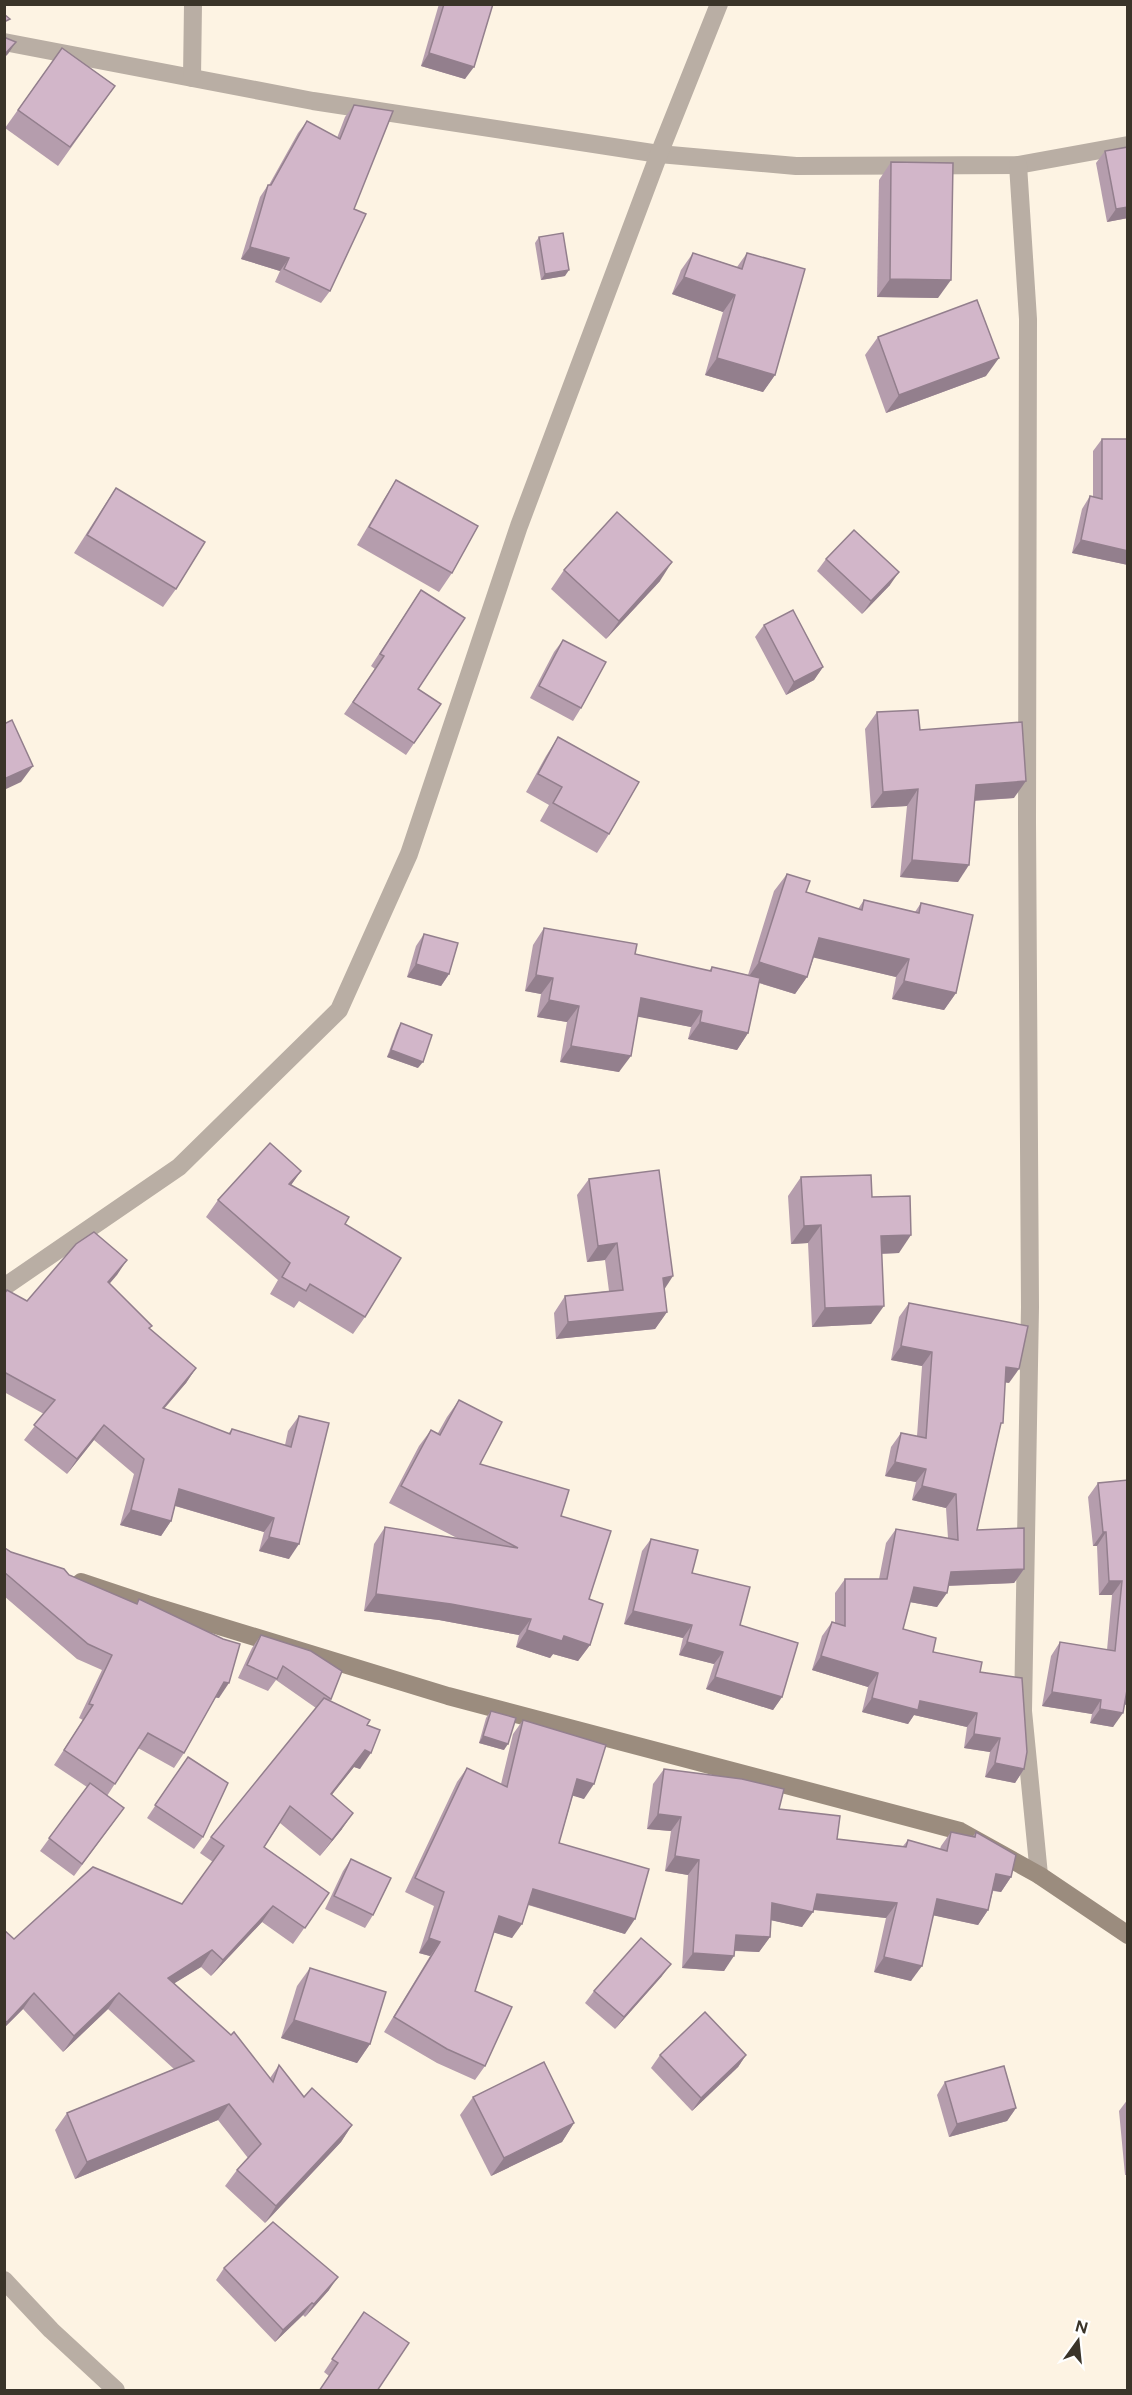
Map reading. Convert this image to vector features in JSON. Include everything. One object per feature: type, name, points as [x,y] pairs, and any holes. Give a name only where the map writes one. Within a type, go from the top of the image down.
[{"type":"street","points":[[192,78],[193,4]]},
{"type":"street","points":[[4,1287],[179,1167],[339,1010],[410,854],[519,526],[659,154],[719,4]]},
{"type":"street","points":[[4,42],[313,101],[659,154],[796,166],[1017,165],[1128,145]]},
{"type":"street","points":[[1017,165],[1028,319],[1027,822],[1030,1307],[1023,1711],[1039,1875]]},
{"type":"street","points":[[59,1574],[147,1604],[448,1696],[960,1831],[1039,1875],[1128,1935]]},
{"type":"street","points":[[4,2280],[51,2330],[116,2391]]},
{"type":"building","points":[[444,4],[493,4],[474,67],[429,53]]},
{"type":"building","points":[[4,14],[10,19],[4,22]]},
{"type":"building","points":[[4,36],[16,42],[4,55]]},
{"type":"building","points":[[62,48],[115,86],[70,147],[18,110]]},
{"type":"building","points":[[354,105],[393,111],[354,209],[366,214],[330,291],[284,269],[289,258],[250,247],[268,185],[271,185],[307,121],[340,139]]},
{"type":"building","points":[[1128,147],[1128,207],[1116,209],[1105,151]]},
{"type":"building","points":[[891,162],[953,163],[951,280],[890,279]]},
{"type":"building","points":[[563,233],[569,270],[545,274],[539,237]]},
{"type":"building","points":[[693,253],[742,269],[747,253],[805,269],[775,375],[717,358],[735,295],[684,277]]},
{"type":"building","points":[[977,300],[999,358],[899,395],[878,337]]},
{"type":"building","points":[[1102,439],[1128,439],[1128,551],[1081,540],[1090,496],[1102,499]]},
{"type":"building","points":[[396,480],[478,526],[452,573],[369,527]]},
{"type":"building","points":[[116,488],[205,542],[176,589],[87,535]]},
{"type":"building","points":[[617,512],[672,562],[619,621],[564,570]]},
{"type":"building","points":[[854,530],[899,572],[871,601],[826,559]]},
{"type":"building","points":[[421,590],[465,618],[418,689],[441,704],[414,743],[353,702],[384,656],[380,654]]},
{"type":"building","points":[[793,610],[823,667],[794,682],[764,625]]},
{"type":"building","points":[[563,640],[606,662],[581,708],[539,686]]},
{"type":"building","points":[[918,710],[920,730],[1022,722],[1026,781],[976,785],[969,865],[912,860],[918,789],[883,792],[877,712]]},
{"type":"building","points":[[12,720],[33,766],[4,779],[4,724]]},
{"type":"building","points":[[558,737],[639,782],[609,834],[553,803],[562,787],[538,774]]},
{"type":"building","points":[[787,874],[810,881],[806,892],[862,910],[864,900],[919,913],[921,903],[973,915],[956,993],[904,981],[909,959],[819,938],[807,977],[759,962]]},
{"type":"building","points":[[544,928],[637,944],[635,954],[711,971],[712,967],[760,978],[748,1033],[700,1022],[702,1011],[641,998],[631,1056],[571,1046],[579,1006],[549,1000],[553,978],[536,975]]},
{"type":"building","points":[[424,934],[458,943],[449,974],[416,964]]},
{"type":"building","points":[[401,1023],[432,1035],[423,1062],[391,1050]]},
{"type":"building","points":[[270,1143],[301,1171],[289,1184],[349,1217],[345,1224],[401,1258],[365,1317],[310,1284],[306,1291],[282,1277],[290,1263],[218,1200]]},
{"type":"building","points":[[659,1170],[673,1276],[663,1278],[667,1312],[568,1322],[565,1296],[623,1290],[617,1243],[598,1246],[589,1179]]},
{"type":"building","points":[[871,1175],[872,1197],[910,1196],[911,1235],[881,1236],[884,1306],[825,1308],[821,1225],[804,1226],[801,1177]]},
{"type":"building","points":[[94,1232],[127,1260],[108,1282],[152,1326],[149,1328],[196,1368],[163,1408],[230,1434],[232,1429],[291,1447],[299,1416],[329,1423],[299,1544],[269,1537],[274,1518],[179,1489],[171,1521],[131,1510],[144,1459],[104,1425],[77,1459],[34,1425],[55,1400],[4,1372],[4,1294],[7,1290],[27,1301],[76,1244]]},
{"type":"building","points":[[909,1303],[1028,1326],[1019,1369],[1006,1367],[1003,1423],[1001,1423],[977,1530],[1024,1528],[1024,1569],[951,1572],[947,1593],[914,1587],[903,1629],[936,1638],[933,1652],[982,1662],[980,1672],[1022,1678],[1027,1752],[1024,1769],[995,1763],[1000,1738],[974,1734],[977,1713],[920,1701],[918,1710],[872,1698],[878,1673],[821,1656],[832,1622],[845,1626],[845,1579],[887,1579],[896,1529],[958,1540],[956,1494],[922,1486],[926,1469],[895,1462],[901,1433],[926,1438],[932,1352],[901,1346]]},
{"type":"building","points":[[459,1400],[502,1422],[480,1464],[569,1490],[561,1516],[611,1531],[589,1599],[603,1604],[590,1645],[564,1636],[562,1641],[527,1630],[531,1619],[451,1604],[376,1594],[385,1527],[518,1548],[401,1486],[431,1430],[440,1435]]},
{"type":"building","points":[[1128,1480],[1128,1690],[1123,1713],[1100,1709],[1101,1700],[1052,1692],[1060,1642],[1115,1651],[1122,1581],[1109,1581],[1106,1532],[1103,1532],[1098,1483]]},
{"type":"building","points":[[651,1539],[698,1550],[692,1573],[750,1587],[740,1625],[798,1643],[782,1697],[715,1677],[723,1652],[687,1642],[692,1625],[633,1611]]},
{"type":"building","points":[[5,1548],[64,1569],[69,1575],[137,1604],[139,1599],[223,1639],[240,1644],[229,1683],[224,1682],[184,1753],[148,1733],[115,1784],[64,1750],[93,1705],[89,1704],[112,1655],[88,1644],[4,1572]]},
{"type":"building","points":[[261,1635],[311,1651],[342,1671],[331,1699],[283,1666],[277,1679],[247,1665]]},
{"type":"building","points":[[324,1698],[370,1720],[367,1725],[380,1730],[371,1753],[365,1750],[331,1794],[353,1813],[332,1840],[290,1806],[264,1847],[329,1893],[305,1928],[273,1906],[223,1960],[212,1950],[168,1978],[231,2035],[234,2032],[273,2082],[279,2065],[304,2097],[312,2088],[352,2125],[276,2206],[237,2170],[261,2144],[229,2104],[87,2162],[67,2113],[194,2061],[119,1993],[74,2036],[34,1993],[7,2022],[4,2020],[4,1930],[14,1939],[93,1867],[182,1904],[224,1846],[211,1837]]},
{"type":"building","points":[[491,1711],[516,1718],[508,1744],[483,1736]]},
{"type":"building","points":[[523,1720],[606,1745],[594,1784],[577,1779],[559,1843],[649,1869],[635,1919],[533,1889],[522,1924],[499,1916],[475,1991],[512,2007],[485,2066],[447,2049],[394,2017],[440,1942],[429,1938],[444,1892],[415,1878],[467,1768],[507,1787]]},
{"type":"building","points":[[188,1757],[228,1783],[203,1837],[155,1805]]},
{"type":"building","points":[[664,1769],[742,1779],[784,1789],[779,1809],[840,1816],[837,1839],[906,1847],[908,1840],[947,1851],[951,1832],[975,1837],[976,1832],[1016,1855],[1011,1877],[996,1874],[988,1910],[937,1899],[922,1966],[884,1957],[897,1903],[817,1894],[813,1912],[772,1903],[770,1937],[736,1935],[734,1956],[693,1953],[699,1860],[675,1856],[681,1817],[658,1814]]},
{"type":"building","points":[[90,1783],[124,1808],[82,1864],[49,1838]]},
{"type":"building","points":[[351,1859],[391,1878],[373,1915],[334,1896]]},
{"type":"building","points":[[641,1938],[671,1964],[624,2017],[594,1991]]},
{"type":"building","points":[[310,1968],[386,1992],[370,2044],[294,2020]]},
{"type":"building","points":[[705,2012],[746,2055],[701,2098],[660,2055]]},
{"type":"building","points":[[544,2062],[574,2123],[504,2158],[473,2097]]},
{"type":"building","points":[[1004,2066],[1016,2108],[957,2124],[945,2082]]},
{"type":"building","points":[[273,2222],[338,2277],[314,2304],[312,2303],[283,2330],[224,2268]]},
{"type":"building","points":[[364,2312],[409,2343],[377,2391],[319,2391],[338,2363],[332,2359]]}]
